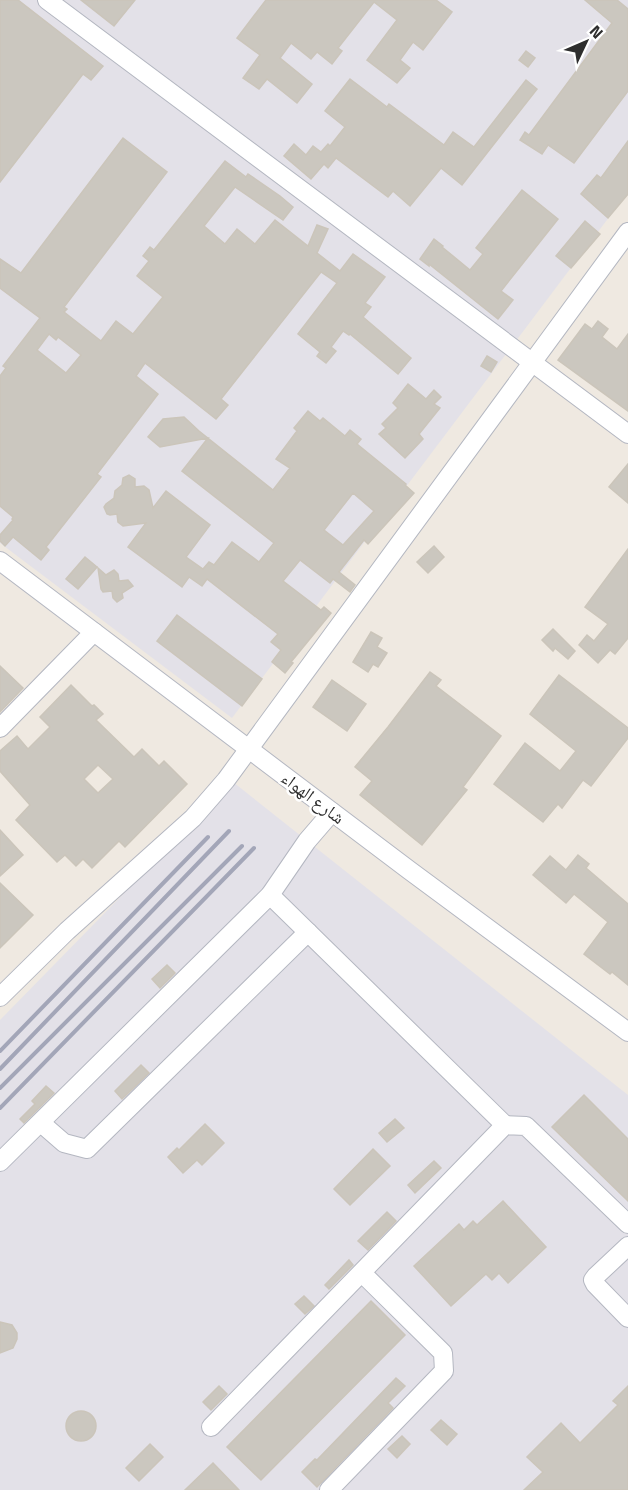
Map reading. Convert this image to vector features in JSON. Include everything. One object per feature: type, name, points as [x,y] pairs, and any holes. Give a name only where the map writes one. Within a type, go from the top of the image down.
[{"type":"street","points":[[47,0],[628,434]]},
{"type":"street","points":[[0,997],[66,931],[193,818],[226,780],[628,232]]},
{"type":"street","name":"شارع الهواء","points":[[0,561],[94,632],[252,745],[332,812],[628,1032]]},
{"type":"street","points":[[0,728],[94,632]]},
{"type":"street","points":[[0,1162],[270,895],[307,841],[332,812]]},
{"type":"street","points":[[270,895],[505,1125],[526,1126],[628,1224]]},
{"type":"street","points":[[41,1123],[64,1143],[87,1149],[308,932]]},
{"type":"street","points":[[211,1427],[505,1125]]},
{"type":"street","points":[[628,1246],[593,1280],[628,1317]]},
{"type":"street","points":[[329,1490],[444,1371],[443,1353],[362,1273]]},
{"type":"shaded area","points":[[0,0],[628,0],[628,192],[232,718],[0,543]]},
{"type":"shaded area","points":[[233,782],[628,1095],[628,1490],[0,1490],[0,1020]]},
{"type":"building","points":[[0,0],[18,0],[103,66],[91,80],[83,74],[0,182]]},
{"type":"building","points":[[81,0],[135,0],[114,26]]},
{"type":"building","points":[[266,0],[436,0],[452,12],[423,50],[413,42],[400,60],[410,68],[397,83],[367,60],[397,20],[374,2],[338,48],[342,51],[332,64],[317,52],[311,59],[291,43],[280,58],[312,84],[297,103],[267,79],[259,89],[243,78],[260,55],[237,38]]},
{"type":"building","points":[[585,0],[617,0],[628,9],[628,91],[574,163],[548,145],[542,154],[520,140],[525,132],[529,135],[612,23]]},
{"type":"building","points":[[526,51],[535,58],[528,67],[519,60]]},
{"type":"building","points":[[350,79],[387,107],[389,104],[444,145],[453,132],[474,147],[526,80],[537,89],[462,185],[441,168],[410,206],[393,191],[388,197],[336,158],[328,168],[324,164],[311,179],[284,156],[294,144],[306,155],[313,146],[321,152],[328,144],[330,146],[345,127],[325,111]]},
{"type":"building","points":[[123,138],[167,172],[64,307],[67,309],[64,312],[101,341],[116,321],[133,334],[163,297],[137,276],[149,261],[143,256],[150,247],[154,250],[225,161],[246,177],[248,174],[293,207],[283,220],[235,187],[204,226],[225,244],[237,229],[255,244],[275,220],[308,246],[317,225],[328,229],[317,253],[340,271],[353,254],[385,277],[365,303],[371,307],[363,317],[411,358],[398,374],[350,334],[343,331],[331,347],[336,351],[326,363],[317,356],[320,352],[298,334],[337,283],[321,272],[221,399],[228,405],[216,419],[145,363],[136,376],[158,394],[97,474],[101,477],[46,547],[49,550],[41,560],[13,537],[5,546],[0,541],[0,535],[13,517],[0,506],[0,376],[6,368],[3,366],[40,318],[0,288],[0,259],[21,273]],"holes":[[[49,334],[56,340],[58,337],[81,355],[66,373],[37,350]]]},
{"type":"building","points":[[628,141],[628,194],[608,218],[581,194],[597,175],[601,178]]},
{"type":"building","points":[[522,190],[558,219],[501,291],[513,300],[498,319],[420,259],[434,239],[470,270],[483,254],[476,248]]},
{"type":"building","points":[[585,221],[600,234],[571,268],[556,256]]},
{"type":"building","points":[[598,321],[608,329],[602,337],[617,349],[628,334],[628,411],[558,360],[585,324],[592,329]]},
{"type":"building","points":[[487,356],[497,362],[491,372],[481,366]]},
{"type":"building","points":[[408,384],[426,399],[434,390],[441,397],[434,404],[440,408],[419,434],[423,439],[405,458],[379,434],[386,428],[382,424],[398,408],[393,403]]},
{"type":"building","points":[[308,411],[320,421],[323,418],[345,436],[350,430],[361,439],[357,444],[414,493],[368,544],[364,540],[339,572],[355,585],[350,592],[333,579],[330,583],[300,560],[283,581],[321,610],[324,607],[331,613],[291,662],[293,663],[285,673],[272,662],[281,650],[271,642],[278,634],[207,579],[202,586],[189,577],[182,587],[128,547],[146,523],[123,526],[118,522],[117,514],[107,514],[104,507],[114,498],[115,491],[122,485],[123,478],[129,475],[135,479],[135,487],[144,486],[149,490],[153,508],[166,491],[210,525],[186,557],[203,569],[209,562],[214,565],[232,542],[259,562],[274,543],[182,471],[208,438],[273,490],[290,468],[276,459],[297,431],[294,428]],"holes":[[[353,493],[374,511],[343,545],[324,530]]]},
{"type":"building","points":[[184,417],[208,438],[160,447],[148,437],[163,419]]},
{"type":"building","points":[[628,464],[628,503],[609,487]]},
{"type":"building","points":[[434,546],[444,557],[428,573],[417,562]]},
{"type":"building","points":[[628,549],[628,638],[615,654],[610,650],[598,663],[579,645],[587,635],[594,641],[608,624],[585,607]]},
{"type":"building","points":[[85,557],[97,567],[78,589],[66,579]]},
{"type":"building","points":[[98,568],[106,575],[114,570],[118,574],[119,581],[128,580],[133,586],[122,593],[123,598],[117,602],[113,598],[112,591],[103,592],[101,589]]},
{"type":"building","points":[[177,615],[262,679],[242,706],[157,641]]},
{"type":"building","points":[[553,629],[575,651],[568,659],[555,648],[553,651],[542,640]]},
{"type":"building","points":[[371,632],[382,638],[377,647],[387,653],[378,667],[373,664],[368,672],[353,662]]},
{"type":"building","points":[[0,666],[23,688],[0,712]]},
{"type":"building","points":[[430,672],[441,680],[436,686],[501,736],[463,787],[467,790],[422,845],[360,795],[372,781],[355,767]]},
{"type":"building","points":[[559,675],[628,728],[628,738],[591,786],[583,780],[562,808],[558,804],[543,822],[494,784],[525,743],[560,771],[576,751],[530,714]]},
{"type":"building","points":[[332,680],[366,704],[347,731],[313,707]]},
{"type":"building","points":[[71,685],[103,714],[96,720],[134,757],[142,749],[159,766],[164,761],[187,784],[125,847],[119,841],[92,868],[83,859],[76,866],[65,855],[57,862],[16,820],[30,805],[0,771],[0,751],[17,736],[28,749],[50,727],[40,717]],"holes":[[[98,765],[113,779],[98,793],[84,779]]]},
{"type":"building","points":[[0,830],[23,855],[0,876]]},
{"type":"building","points":[[578,855],[589,864],[586,868],[628,904],[628,985],[584,954],[608,922],[574,894],[566,903],[533,875],[550,856],[566,870]]},
{"type":"building","points":[[0,883],[33,915],[0,948]]},
{"type":"building","points":[[167,965],[175,973],[160,988],[152,979]]},
{"type":"building","points":[[141,1065],[149,1073],[122,1099],[115,1091]]},
{"type":"building","points":[[46,1086],[54,1093],[24,1123],[20,1119],[35,1104],[32,1101]]},
{"type":"building","points":[[584,1095],[628,1139],[628,1201],[552,1127]]},
{"type":"building","points":[[395,1119],[404,1128],[387,1142],[379,1133]]},
{"type":"building","points":[[205,1124],[224,1143],[202,1165],[197,1160],[183,1173],[168,1157],[177,1148],[179,1150]]},
{"type":"building","points":[[373,1149],[390,1166],[350,1205],[334,1189]]},
{"type":"building","points":[[434,1161],[441,1168],[415,1193],[408,1185]]},
{"type":"building","points":[[503,1201],[546,1247],[508,1283],[499,1273],[492,1280],[486,1274],[451,1306],[414,1266],[459,1224],[464,1230],[473,1221],[477,1225]]},
{"type":"building","points":[[387,1212],[396,1221],[368,1250],[358,1241]]},
{"type":"building","points":[[349,1260],[353,1265],[329,1289],[325,1285]]},
{"type":"building","points":[[304,1296],[314,1306],[305,1314],[295,1304]]},
{"type":"building","points":[[371,1301],[405,1335],[261,1480],[227,1447]]},
{"type":"building","points":[[0,1322],[12,1325],[17,1333],[17,1339],[13,1348],[0,1353]]},
{"type":"building","points":[[396,1378],[405,1386],[388,1403],[393,1408],[317,1487],[302,1472],[315,1459],[317,1460]]},
{"type":"building","points":[[219,1386],[227,1394],[211,1410],[203,1402]]},
{"type":"building","points":[[628,1386],[628,1490],[524,1490],[543,1472],[527,1457],[561,1423],[580,1443],[618,1405],[613,1401]]},
{"type":"building","points":[[81,1411],[92,1415],[96,1426],[92,1437],[81,1441],[70,1437],[66,1426],[70,1415]]},
{"type":"building","points":[[441,1420],[457,1434],[447,1445],[431,1430]]},
{"type":"building","points":[[402,1436],[410,1444],[397,1458],[388,1449]]},
{"type":"building","points":[[150,1444],[163,1457],[139,1481],[126,1468]]},
{"type":"building","points":[[213,1463],[239,1490],[185,1490]]},
{"type":"railway","points":[[0,1069],[229,831]]},
{"type":"railway","points":[[0,1051],[208,837]]},
{"type":"railway","points":[[0,1088],[242,846]]},
{"type":"railway","points":[[0,1108],[254,848]]}]
